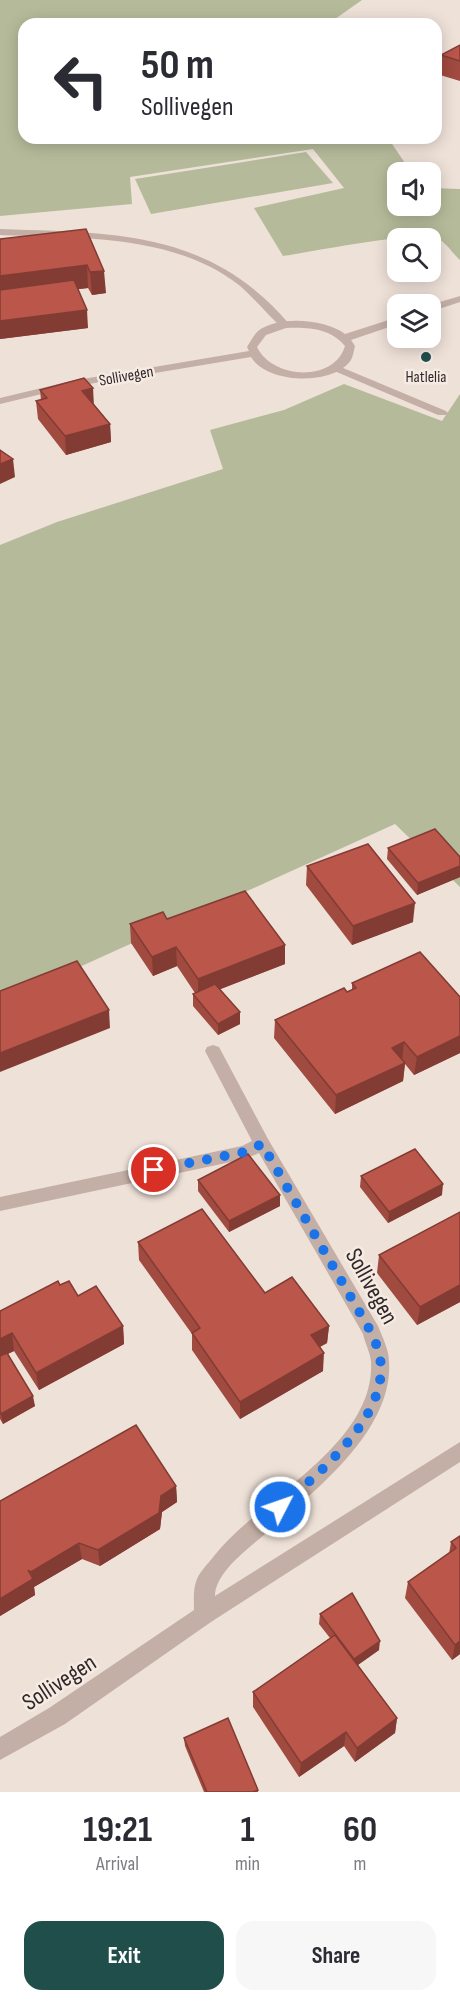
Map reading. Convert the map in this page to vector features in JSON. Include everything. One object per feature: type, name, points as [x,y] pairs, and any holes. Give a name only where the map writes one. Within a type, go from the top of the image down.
[{"type":"street","points":[[0,232],[98,237],[148,243],[205,261],[242,283],[285,325]]},
{"type":"street","points":[[441,305],[460,299]]},
{"type":"street","points":[[345,338],[387,324]]},
{"type":"street","points":[[285,325],[326,328],[345,338],[350,346],[350,354],[346,362],[336,368],[310,375],[288,374],[268,368],[253,354],[255,340],[262,333],[285,325]]},
{"type":"street","name":"Sollivegen","points":[[0,400],[71,384],[253,354]]},
{"type":"street","points":[[336,368],[442,413]]},
{"type":"street","name":"Sollivegen","points":[[204,1615],[205,1584],[231,1549],[328,1466],[357,1432],[374,1397],[379,1379],[380,1359],[371,1332],[262,1144],[213,1051]]},
{"type":"street","points":[[0,1204],[245,1152],[262,1144]]},
{"type":"street","name":"Sollivegen","points":[[0,1749],[57,1716],[204,1615],[460,1451]]},
{"type":"green space","points":[[0,0],[362,0],[336,18],[18,18],[18,144],[392,144],[404,162],[387,162],[387,216],[441,216],[441,188],[460,189],[460,260],[441,241],[441,228],[387,228],[387,239],[283,256],[254,208],[344,188],[313,149],[130,177],[132,204],[0,216]]},
{"type":"green space","points":[[306,152],[333,183],[151,214],[135,179]]},
{"type":"green space","points":[[344,384],[442,421],[460,394],[460,887],[395,824],[0,1003],[0,545],[57,522],[223,469],[210,430],[284,410]]},
{"type":"building","points":[[460,45],[460,61],[442,54]]},
{"type":"building","points":[[86,229],[104,271],[90,272],[87,265],[0,276],[0,239]]},
{"type":"building","points":[[74,280],[87,310],[0,321],[0,290]]},
{"type":"building","points":[[84,378],[93,388],[82,391],[110,424],[65,436],[36,401],[47,398],[40,390]]},
{"type":"building","points":[[0,450],[13,459],[0,464]]},
{"type":"building","points":[[435,829],[460,857],[460,866],[418,883],[388,848]]},
{"type":"building","points":[[368,844],[415,903],[353,926],[307,866]]},
{"type":"building","points":[[245,891],[285,945],[198,979],[176,947],[152,957],[130,924],[163,912],[167,919]]},
{"type":"building","points":[[420,952],[460,997],[460,1036],[417,1057],[404,1042],[392,1048],[405,1063],[336,1095],[275,1020],[344,988],[347,992],[356,988],[352,983]]},
{"type":"building","points":[[77,961],[109,1010],[0,1053],[0,991]]},
{"type":"building","points":[[215,984],[240,1012],[218,1024],[193,994]]},
{"type":"building","points":[[415,1149],[443,1184],[389,1212],[361,1176]]},
{"type":"building","points":[[248,1154],[280,1195],[229,1221],[198,1180]]},
{"type":"building","points":[[202,1209],[265,1293],[292,1277],[329,1326],[311,1335],[324,1353],[240,1402],[192,1333],[200,1328],[138,1242]]},
{"type":"building","points":[[460,1212],[460,1285],[420,1307],[379,1255]]},
{"type":"building","points":[[58,1281],[60,1285],[69,1281],[78,1296],[96,1286],[123,1326],[36,1373],[12,1333],[0,1339],[0,1311]]},
{"type":"building","points":[[7,1353],[33,1396],[1,1414],[0,1356]]},
{"type":"building","points":[[136,1425],[176,1486],[161,1496],[159,1513],[98,1550],[79,1543],[31,1572],[28,1570],[33,1579],[0,1599],[0,1501]]},
{"type":"building","points":[[460,1536],[460,1641],[455,1645],[408,1582],[456,1548],[451,1542]]},
{"type":"building","points":[[352,1593],[380,1641],[354,1659],[320,1614]]},
{"type":"building","points":[[335,1635],[397,1718],[357,1748],[346,1732],[301,1763],[253,1692]]},
{"type":"building","points":[[228,1718],[258,1790],[253,1792],[207,1792],[184,1738]]},
{"type":"place","name":"Hatlelia","points":[[426,357]]},
{"type":"route","points":[[154,1170],[219,1155],[245,1152],[262,1144],[371,1332],[380,1359],[379,1379],[374,1397],[357,1432],[328,1466],[280,1507]]}]
